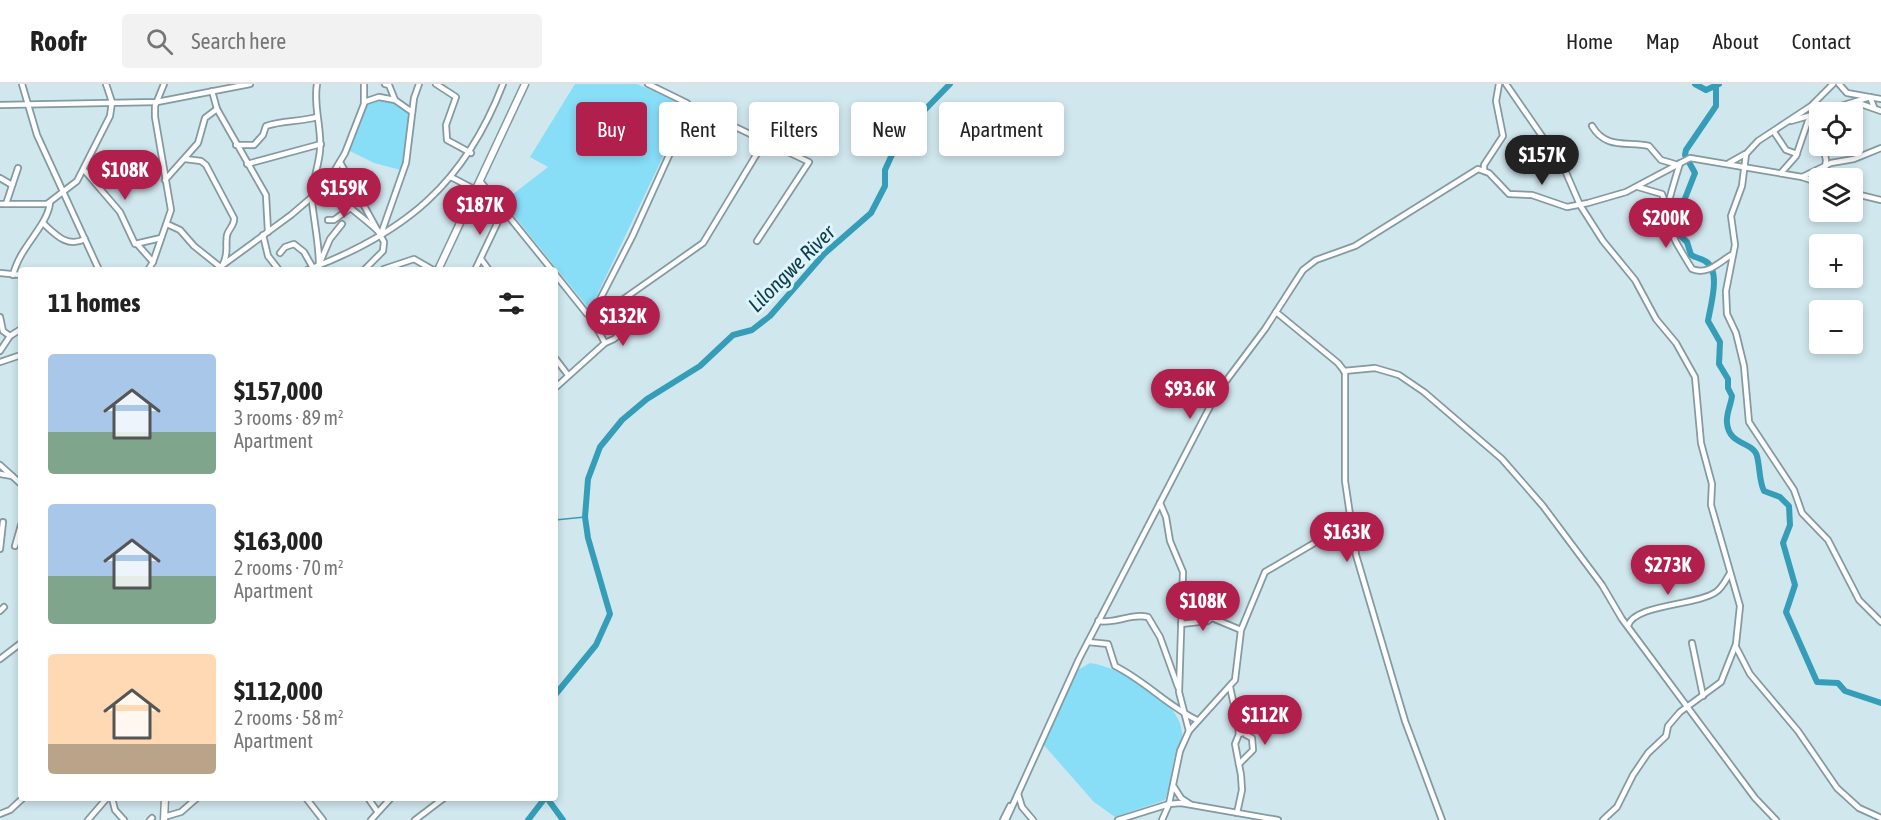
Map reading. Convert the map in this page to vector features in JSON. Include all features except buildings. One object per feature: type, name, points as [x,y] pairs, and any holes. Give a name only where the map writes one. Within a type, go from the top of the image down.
[{"type":"main road","points":[[438,267],[525,84]]},
{"type":"main road","points":[[164,819],[165,801]]},
{"type":"street","points":[[22,84],[42,146],[98,267]]},
{"type":"street","points":[[18,168],[3,204],[34,206],[50,203],[65,193],[84,170],[110,117],[112,102],[106,84]]},
{"type":"street","points":[[150,267],[171,210],[156,130],[157,102],[164,84]]},
{"type":"street","points":[[0,105],[157,102],[250,84]]},
{"type":"street","points":[[316,267],[312,198],[321,144],[317,117],[317,84]]},
{"type":"street","points":[[224,267],[326,185],[340,162],[364,102],[364,84]]},
{"type":"street","points":[[385,84],[389,85],[395,100]]},
{"type":"street","points":[[381,234],[406,163],[412,112],[419,84]]},
{"type":"street","points":[[436,84],[456,97],[446,125],[447,140],[471,153]]},
{"type":"street","points":[[316,267],[349,253],[381,234],[434,196],[471,153],[493,114],[503,84]]},
{"type":"street","points":[[648,84],[683,102]]},
{"type":"street","points":[[1484,170],[1503,136],[1496,101],[1499,84]]},
{"type":"street","points":[[1506,84],[1525,107],[1564,168],[1580,205],[1616,261],[1635,280],[1656,320],[1676,343],[1695,377],[1701,443],[1711,480],[1711,504],[1740,611],[1737,652],[1750,674],[1803,738],[1836,788],[1859,808],[1881,818]]},
{"type":"street","points":[[1833,84],[1811,106],[1752,146],[1746,154],[1742,186],[1731,216],[1734,254],[1726,291],[1728,318],[1736,333],[1744,366],[1747,418],[1794,490],[1802,513],[1828,540],[1859,600],[1881,622]]},
{"type":"street","points":[[1839,84],[1847,93],[1881,99]]},
{"type":"street","points":[[212,91],[217,109],[267,200],[265,234],[268,256],[277,267]]},
{"type":"street","points":[[364,102],[379,97],[395,100],[412,112]]},
{"type":"street","points":[[1855,102],[1869,97]]},
{"type":"street","points":[[1869,97],[1874,107]]},
{"type":"street","points":[[1863,104],[1881,111]]},
{"type":"street","points":[[165,180],[198,143],[205,118],[217,109]]},
{"type":"street","points":[[1786,124],[1809,116]]},
{"type":"street","points":[[236,145],[254,145],[263,135],[266,126],[279,121],[300,122],[317,117]]},
{"type":"street","points":[[1781,173],[1802,145],[1809,120]]},
{"type":"street","points":[[1592,126],[1603,139],[1628,146],[1649,147],[1661,160],[1681,162]]},
{"type":"street","points":[[1774,132],[1786,150],[1797,154]]},
{"type":"street","points":[[247,164],[321,144]]},
{"type":"street","points":[[1802,177],[1826,166],[1854,159],[1881,148]]},
{"type":"street","points":[[1729,163],[1746,154]]},
{"type":"street","points":[[592,316],[669,156]]},
{"type":"street","points":[[592,316],[608,310],[703,243],[756,156]]},
{"type":"street","points":[[757,241],[809,165],[807,160],[797,156]]},
{"type":"street","points":[[1824,156],[1826,166]]},
{"type":"street","points":[[1005,820],[1098,621],[1222,383],[1312,262],[1355,246],[1473,171],[1484,170],[1509,194],[1532,195],[1567,207],[1614,197],[1690,158],[1729,163],[1809,179]]},
{"type":"street","points":[[185,159],[201,161],[206,165],[234,218],[235,224],[228,233],[227,256],[222,267]]},
{"type":"street","points":[[340,162],[381,234],[384,248],[367,267]]},
{"type":"street","points":[[1666,207],[1681,162]]},
{"type":"street","points":[[84,170],[120,212],[135,244],[156,267]]},
{"type":"street","points":[[451,177],[476,190]]},
{"type":"street","points":[[0,178],[12,185]]},
{"type":"street","points":[[480,181],[550,267]]},
{"type":"street","points":[[326,185],[349,209],[360,215],[381,234]]},
{"type":"street","points":[[1635,188],[1644,187],[1662,194],[1670,234],[1692,269],[1706,271],[1734,254]]},
{"type":"street","points":[[1863,196],[1881,200]]},
{"type":"street","points":[[13,275],[29,240],[49,213],[50,203]]},
{"type":"street","points":[[328,220],[334,220],[349,209]]},
{"type":"street","points":[[476,267],[504,209]]},
{"type":"street","points":[[43,223],[68,243],[75,244],[85,239]]},
{"type":"street","points":[[167,224],[180,230],[194,246],[219,267]]},
{"type":"street","points":[[316,267],[330,239],[342,224]]},
{"type":"street","points":[[138,245],[161,238]]},
{"type":"street","points":[[280,254],[285,247],[294,244],[316,267]]},
{"type":"street","points":[[376,258],[382,267]]},
{"type":"street","points":[[481,258],[487,267]]},
{"type":"street","points":[[392,267],[414,259],[430,267]]},
{"type":"street","points":[[0,273],[18,275]]},
{"type":"street","points":[[558,278],[585,312],[592,316],[604,343]]},
{"type":"street","points":[[1276,312],[1344,371],[1375,369],[1399,375],[1424,392],[1490,448],[1543,506],[1602,585],[1628,627],[1686,706],[1755,798],[1776,820]]},
{"type":"street","points":[[0,317],[3,331],[10,336]]},
{"type":"street","points":[[558,385],[604,343],[629,327]]},
{"type":"street","points":[[0,351],[10,336],[18,331]]},
{"type":"street","points":[[0,362],[18,356]]},
{"type":"street","points":[[558,362],[568,375]]},
{"type":"street","points":[[1344,371],[1345,481],[1356,555],[1405,722],[1442,820]]},
{"type":"street","points":[[0,465],[18,481]]},
{"type":"street","points":[[0,474],[13,477]]},
{"type":"street","points":[[1160,503],[1166,517],[1170,541],[1182,567],[1183,602],[1179,692]]},
{"type":"street","points":[[1162,820],[1169,804],[1179,751],[1189,730],[1230,687],[1238,670],[1241,630],[1265,572],[1332,532],[1350,517]]},
{"type":"street","points":[[0,549],[3,522]]},
{"type":"street","points":[[15,546],[18,536]]},
{"type":"street","points":[[1628,627],[1637,615],[1708,596],[1719,589],[1730,573]]},
{"type":"street","points":[[1183,602],[1193,610],[1241,630]]},
{"type":"street","points":[[1098,621],[1118,622],[1137,615],[1148,617],[1160,637],[1189,730]]},
{"type":"street","points":[[1181,624],[1208,621],[1211,618]]},
{"type":"street","points":[[1088,642],[1108,644],[1115,666],[1142,680],[1174,709],[1197,720]]},
{"type":"street","points":[[1692,643],[1703,696]]},
{"type":"street","points":[[1603,820],[1617,807],[1633,775],[1648,753],[1666,736],[1668,726],[1686,706],[1721,682],[1736,644]]},
{"type":"street","points":[[0,659],[18,645]]},
{"type":"street","points":[[1230,687],[1241,734]]},
{"type":"street","points":[[1237,813],[1242,790],[1235,744],[1241,734],[1254,730],[1269,715],[1277,717],[1280,722]]},
{"type":"street","points":[[1239,764],[1253,750],[1252,738],[1241,734]]},
{"type":"street","points":[[1173,784],[1181,798],[1193,806]]},
{"type":"street","points":[[1017,796],[1022,807],[1033,820]]},
{"type":"street","points":[[0,814],[10,810],[20,801]]},
{"type":"street","points":[[88,820],[104,801]]},
{"type":"street","points":[[113,801],[115,810],[124,820]]},
{"type":"street","points":[[164,819],[178,814],[193,801]]},
{"type":"street","points":[[308,801],[323,820]]},
{"type":"street","points":[[370,801],[377,811]]},
{"type":"street","points":[[371,820],[389,801]]},
{"type":"street","points":[[415,820],[440,801]]},
{"type":"street","points":[[1118,820],[1169,804],[1278,820]]},
{"type":"shaded area","points":[[575,84],[637,84],[678,102],[659,102],[659,156],[663,156],[590,310],[558,270],[558,267],[555,267],[503,202],[548,167],[530,157]]},
{"type":"shaded area","points":[[380,101],[395,101],[410,116],[401,170],[374,163],[348,150],[364,106]]},
{"type":"shaded area","points":[[1090,663],[1117,671],[1133,679],[1162,699],[1173,711],[1180,724],[1182,737],[1174,759],[1165,800],[1115,817],[1094,802],[1043,744],[1078,670]]},
{"type":"waterway","name":"Lilongwe River","points":[[558,691],[596,645],[610,614],[588,538],[585,517],[588,479],[600,447],[622,420],[647,399],[700,366],[733,335],[752,330],[770,316],[824,254],[871,213],[885,186],[885,170],[895,148],[915,120],[950,84]]},
{"type":"waterway","points":[[1695,84],[1706,90],[1719,84]]},
{"type":"waterway","points":[[1716,87],[1716,106],[1686,150],[1685,155],[1695,173],[1673,229],[1687,242],[1691,255],[1705,261],[1713,272],[1714,289],[1708,321],[1720,342],[1719,364],[1728,379],[1728,388],[1732,396],[1727,416],[1729,430],[1736,440],[1755,451],[1764,491],[1780,497],[1789,506],[1790,525],[1783,543],[1795,585],[1786,612],[1817,682],[1838,683],[1845,691],[1881,703]]},
{"type":"waterway","points":[[558,520],[585,517]]},
{"type":"waterway","name":"Lilongwe River","points":[[528,820],[543,801]]},
{"type":"waterway","points":[[549,801],[563,820]]}]
